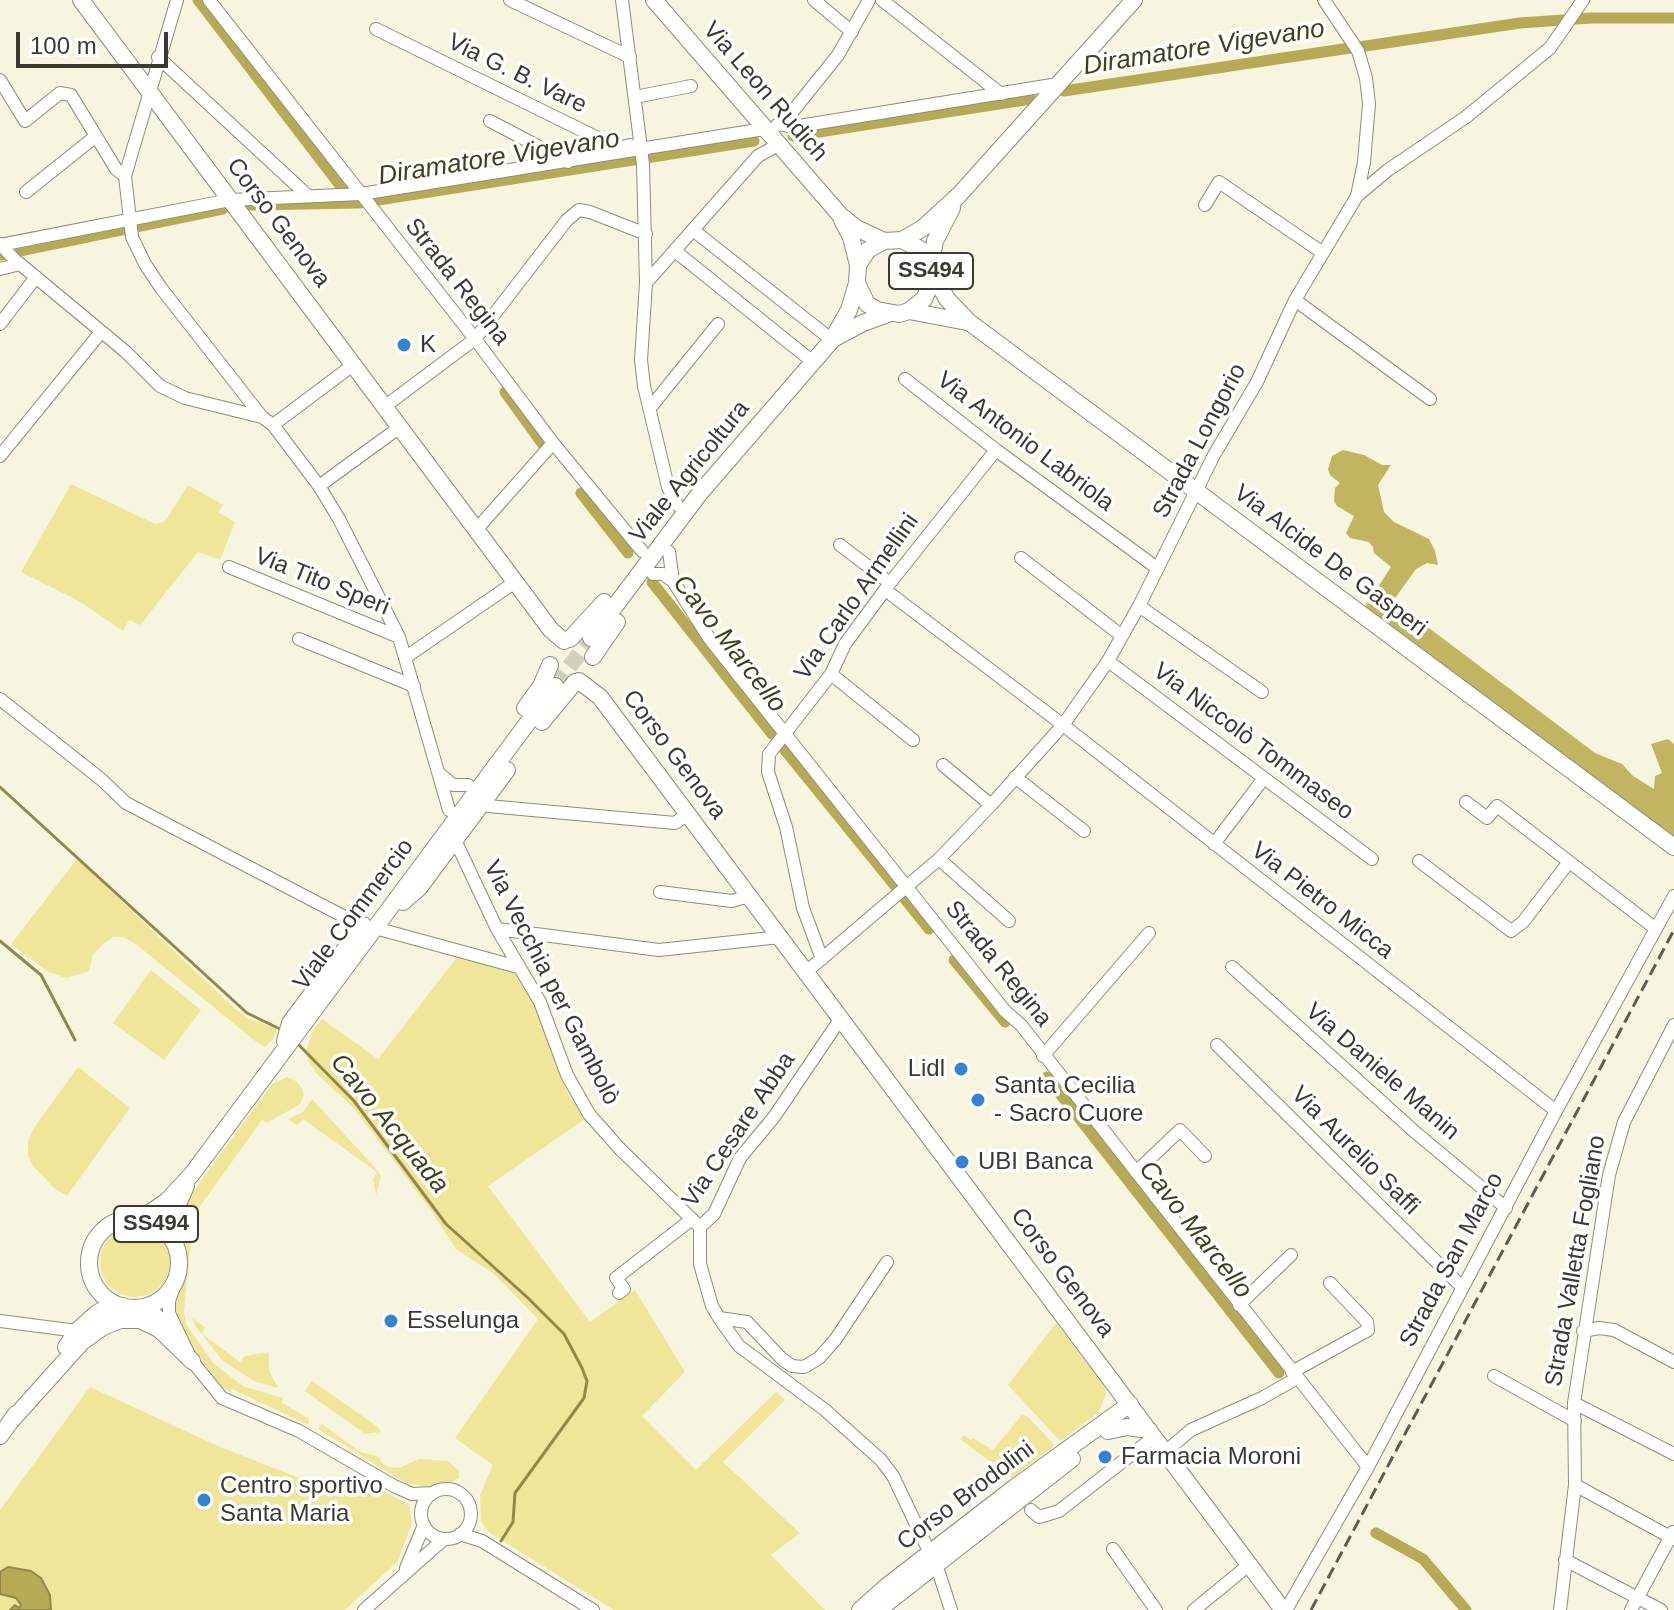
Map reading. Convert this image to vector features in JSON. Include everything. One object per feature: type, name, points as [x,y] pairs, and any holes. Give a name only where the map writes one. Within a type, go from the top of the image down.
[{"type":"main road","name":"Corso Genova","points":[[81,0],[515,582],[560,639],[585,644],[585,673],[600,697],[1284,1610]]},
{"type":"main road","name":"Via Leon Rudich","points":[[654,0],[840,215]]},
{"type":"main road","name":"SS494","points":[[858,265],[868,250],[884,241],[902,240],[923,228],[959,195],[1134,0]]},
{"type":"main road","name":"SS494","points":[[909,311],[929,291],[935,241],[959,195]]},
{"type":"main road","points":[[840,215],[856,228],[884,241]]},
{"type":"main road","points":[[840,215],[851,237],[858,265]]},
{"type":"main road","name":"SS494","points":[[902,240],[920,249],[931,269]]},
{"type":"main road","name":"Viale Agricoltura","points":[[591,638],[720,469],[832,340],[849,310],[857,283],[858,265]]},
{"type":"main road","name":"Via Alcide De Gasperi","points":[[931,269],[947,299],[969,322],[1668,843]]},
{"type":"main road","name":"SS494","points":[[857,283],[867,304],[888,314]]},
{"type":"main road","name":"Via Alcide De Gasperi","points":[[909,311],[969,322]]},
{"type":"main road","name":"Viale Agricoltura","points":[[832,340],[863,323],[909,311]]},
{"type":"main road","points":[[369,927],[449,810],[535,695],[560,639],[592,618],[688,492],[720,469]]},
{"type":"main road","points":[[369,927],[419,888],[553,707],[585,673],[704,504],[720,469]]},
{"type":"main road","name":"Corso Genova","points":[[550,665],[563,681],[585,673]]},
{"type":"main road","name":"Viale Commercio","points":[[0,1436],[77,1331],[88,1308],[91,1252],[103,1231],[125,1219],[141,1219],[167,1201],[192,1174],[285,1046],[295,1026],[555,686]]},
{"type":"main road","name":"Viale Commercio","points":[[77,1331],[97,1313],[111,1306],[131,1307],[161,1299],[176,1281],[179,1255],[173,1239],[178,1204],[192,1174]]},
{"type":"main road","name":"SS494","points":[[141,1219],[159,1225],[173,1239]]},
{"type":"main road","points":[[91,1276],[103,1295],[131,1307]]},
{"type":"main road","points":[[12,1420],[82,1342],[103,1327],[120,1320],[140,1320],[159,1329],[190,1356]]},
{"type":"main road","points":[[1110,1377],[1106,1427],[1127,1427],[1152,1434]]},
{"type":"main road","name":"Corso Brodolini","points":[[878,1610],[1132,1407]]},
{"type":"main road","name":"Corso Brodolini","points":[[860,1610],[897,1578],[1106,1427]]},
{"type":"street","points":[[177,0],[125,176],[132,237],[161,288],[319,486],[371,578],[406,657],[449,810]]},
{"type":"street","name":"Strada Regina","points":[[209,0],[553,443],[642,551]]},
{"type":"street","points":[[510,0],[630,57]]},
{"type":"street","points":[[622,0],[642,153],[646,283],[641,360],[668,487],[677,505]]},
{"type":"street","points":[[814,0],[852,32]]},
{"type":"street","points":[[646,283],[758,156],[772,133],[838,55],[869,0]]},
{"type":"street","points":[[882,0],[1001,94]]},
{"type":"street","name":"Strada Longorio","points":[[806,972],[908,888],[991,805],[1063,725],[1108,661],[1139,606],[1196,491],[1257,382],[1295,300],[1357,196],[1366,147],[1369,104],[1366,78],[1358,51],[1324,0]]},
{"type":"street","points":[[1357,196],[1388,170],[1466,117],[1550,48],[1583,0]]},
{"type":"street","name":"Via G. B. Vare","points":[[376,29],[618,148],[642,153]]},
{"type":"street","points":[[158,57],[307,195]]},
{"type":"street","points":[[0,80],[25,121],[60,93],[71,95],[116,169],[125,176]]},
{"type":"street","points":[[635,97],[691,86]]},
{"type":"street","points":[[1,245],[230,200],[307,195],[365,199],[568,162],[772,133],[793,127],[1057,86]]},
{"type":"street","points":[[490,121],[568,162]]},
{"type":"street","points":[[26,192],[96,136]]},
{"type":"street","points":[[1205,205],[1219,182],[1323,253]]},
{"type":"street","points":[[384,407],[475,339],[567,220],[579,210],[646,234]]},
{"type":"street","points":[[693,230],[832,340]]},
{"type":"street","points":[[1,245],[160,386],[185,398],[262,417]]},
{"type":"street","points":[[675,251],[813,362]]},
{"type":"street","points":[[0,269],[17,262]]},
{"type":"street","points":[[0,324],[36,277]]},
{"type":"street","points":[[1295,300],[1430,399]]},
{"type":"street","points":[[650,408],[718,324]]},
{"type":"street","points":[[0,456],[101,332]]},
{"type":"street","points":[[273,425],[353,365]]},
{"type":"street","name":"Via Antonio Labriola","points":[[905,379],[1157,568]]},
{"type":"street","points":[[319,486],[400,427]]},
{"type":"street","points":[[476,530],[553,443]]},
{"type":"street","name":"Via Carlo Armellini","points":[[822,959],[803,908],[786,827],[768,772],[770,750],[831,674],[845,644],[891,589],[996,450]]},
{"type":"street","name":"Via Pietro Micca","points":[[840,545],[1063,725],[1556,1111]]},
{"type":"street","name":"Strada Regina","points":[[669,552],[673,581],[709,638],[1005,1011],[1021,1025],[1368,1467]]},
{"type":"street","points":[[1021,558],[1122,636]]},
{"type":"street","name":"Via Tito Speri","points":[[229,567],[399,637]]},
{"type":"street","points":[[653,574],[663,574],[673,581]]},
{"type":"street","points":[[406,657],[515,582]]},
{"type":"street","points":[[1139,606],[1262,692]]},
{"type":"street","points":[[299,639],[414,686]]},
{"type":"street","name":"Via Niccolò Tommaseo","points":[[1108,661],[1372,859]]},
{"type":"street","points":[[831,674],[913,740]]},
{"type":"street","points":[[0,699],[102,780],[126,803],[369,927],[518,967]]},
{"type":"street","points":[[943,765],[991,805]]},
{"type":"street","points":[[440,773],[453,785],[468,785]]},
{"type":"street","points":[[1015,777],[1084,831]]},
{"type":"street","points":[[1214,844],[1264,778]]},
{"type":"street","points":[[1466,802],[1487,818],[1497,806],[1656,929]]},
{"type":"street","points":[[488,806],[675,823],[688,814]]},
{"type":"street","name":"Via Vecchia per Gambolò","points":[[455,840],[497,929],[540,1002],[567,1075],[589,1114],[696,1223]]},
{"type":"street","points":[[939,859],[1009,921]]},
{"type":"street","points":[[1419,861],[1511,931],[1523,922],[1569,862]]},
{"type":"street","points":[[660,892],[732,901],[749,896]]},
{"type":"street","name":"Strada San Marco","points":[[1284,1610],[1368,1467],[1556,1111],[1674,896]]},
{"type":"street","points":[[497,929],[659,950],[780,937]]},
{"type":"street","points":[[1043,1056],[1149,933]]},
{"type":"street","name":"Via Daniele Manin","points":[[1232,967],[1415,1132],[1506,1208]]},
{"type":"street","name":"Via Cesare Abba","points":[[619,1293],[624,1289],[616,1278],[714,1214],[740,1158],[774,1117],[841,1018]]},
{"type":"street","name":"Strada Valletta Fogliano","points":[[1560,1610],[1575,1485],[1574,1403],[1609,1175],[1624,1122],[1674,1025]]},
{"type":"street","name":"Via Aurelio Saffi","points":[[1217,1045],[1462,1287]]},
{"type":"street","points":[[1136,1172],[1180,1130],[1205,1156]]},
{"type":"street","points":[[696,1223],[700,1264],[712,1306],[719,1318],[739,1346],[825,1410],[881,1460],[893,1476],[926,1545]]},
{"type":"street","points":[[1239,1305],[1291,1255]]},
{"type":"street","points":[[719,1318],[747,1322],[782,1359],[792,1366],[804,1367],[819,1358],[835,1340],[887,1262]]},
{"type":"street","points":[[176,1281],[169,1301],[169,1313],[190,1356]]},
{"type":"street","points":[[1165,1452],[1191,1430],[1262,1398],[1368,1330],[1367,1322],[1330,1283]]},
{"type":"street","points":[[131,1307],[153,1311],[161,1318],[222,1398],[299,1431],[412,1494],[452,1490],[461,1494],[470,1508],[465,1529]]},
{"type":"street","points":[[0,1321],[77,1331]]},
{"type":"street","points":[[1583,1331],[1599,1328],[1614,1330],[1674,1362]]},
{"type":"street","name":"Strada Valletta Fogliano","points":[[1494,1376],[1575,1421]]},
{"type":"street","points":[[1574,1403],[1674,1454]]},
{"type":"street","points":[[1031,1510],[1039,1517],[1059,1511],[1152,1434]]},
{"type":"street","points":[[1575,1485],[1673,1535],[1634,1604]]},
{"type":"street","points":[[394,1486],[416,1507],[423,1522],[436,1537],[444,1539]]},
{"type":"street","points":[[403,1575],[423,1522],[423,1504],[433,1493]]},
{"type":"street","points":[[364,1610],[444,1539],[465,1529]]},
{"type":"street","points":[[465,1529],[590,1609]]},
{"type":"street","points":[[1113,1549],[1156,1610]]},
{"type":"street","points":[[1565,1560],[1634,1604],[1661,1610]]},
{"type":"street","points":[[1194,1610],[1250,1564]]},
{"type":"street","points":[[939,1573],[951,1610]]},
{"type":"shaded area","points":[[1343,450],[1364,455],[1382,465],[1391,465],[1378,485],[1384,512],[1394,522],[1429,539],[1435,551],[1438,565],[1427,563],[1416,569],[1393,601],[1595,753],[1622,764],[1633,776],[1654,789],[1655,776],[1662,773],[1651,744],[1668,739],[1674,744],[1674,838],[1365,607],[1391,567],[1374,553],[1369,542],[1350,538],[1346,533],[1354,516],[1334,501],[1335,488],[1340,483],[1328,469],[1332,456]]},
{"type":"shaded area","points":[[71,484],[155,524],[168,517],[188,485],[223,505],[218,512],[235,522],[220,560],[198,552],[140,625],[129,620],[123,631],[79,601],[21,572]]},
{"type":"shaded area","points":[[77,859],[234,1008],[250,1019],[275,1028],[273,1039],[265,1047],[254,1040],[123,937],[113,937],[103,944],[93,955],[89,971],[67,978],[48,972],[11,944]]},
{"type":"shaded area","points":[[458,956],[512,972],[522,981],[535,998],[554,1061],[568,1094],[585,1119],[488,1186],[590,1322],[635,1290],[685,1372],[642,1416],[696,1470],[776,1392],[785,1400],[723,1462],[800,1533],[771,1555],[825,1610],[614,1610],[490,1533],[481,1522],[480,1495],[493,1465],[455,1438],[538,1319],[494,1274],[456,1249],[430,1209],[353,1107],[318,1075],[308,1061],[306,1051],[312,1032],[322,1019],[378,1059]]},
{"type":"shaded area","points":[[151,970],[201,1010],[164,1060],[113,1023]]},
{"type":"shaded area","points":[[78,1067],[130,1108],[67,1196],[54,1188],[33,1166],[28,1156],[28,1142],[33,1129]]},
{"type":"shaded area","points":[[287,1077],[302,1088],[304,1095],[300,1104],[267,1123],[262,1120],[190,1220],[196,1225],[189,1258],[184,1312],[186,1324],[213,1363],[243,1386],[283,1398],[281,1402],[309,1419],[309,1425],[220,1385],[182,1332],[173,1301],[182,1277],[179,1234],[186,1201],[272,1084]]},
{"type":"shaded area","points":[[312,1099],[378,1171],[381,1176],[376,1195],[373,1179],[377,1172],[303,1119],[297,1125],[288,1119],[303,1112]]},
{"type":"shaded area","points":[[142,1227],[164,1242],[170,1262],[168,1276],[160,1287],[149,1295],[128,1297],[110,1287],[102,1276],[100,1255],[110,1237],[121,1229]]},
{"type":"shaded area","points":[[192,1318],[205,1327],[202,1334],[240,1362],[245,1356],[269,1352],[269,1370],[278,1388],[254,1381],[223,1361],[196,1327]]},
{"type":"shaded area","points":[[1056,1323],[1104,1386],[1106,1393],[1099,1412],[1060,1441],[1008,1385]]},
{"type":"shaded area","points":[[312,1381],[381,1432],[365,1434],[305,1391]]},
{"type":"shaded area","name":"Centro sportivo Santa Maria","points":[[90,1387],[220,1447],[343,1495],[353,1476],[409,1504],[412,1523],[398,1561],[345,1610],[0,1610],[0,1510]]},
{"type":"shaded area","points":[[1022,1415],[1027,1416],[1054,1446],[1012,1478],[960,1439],[964,1435],[971,1440],[973,1438],[993,1450]]},
{"type":"shaded area","points":[[322,1424],[359,1451],[379,1457],[389,1467],[399,1468],[419,1459],[448,1461],[459,1471],[459,1478],[448,1484],[429,1487],[406,1483],[318,1429]]},
{"type":"shaded area","points":[[8,1567],[31,1571],[41,1578],[50,1595],[51,1610],[10,1610],[15,1605],[19,1608],[21,1605],[16,1598],[0,1594],[0,1572]]},
{"type":"waterway","name":"Cavo Marcello","points":[[198,0],[345,192]]},
{"type":"waterway","name":"Diramatore Vigevano","points":[[1359,47],[1520,23],[1591,18],[1674,18]]},
{"type":"waterway","name":"Diramatore Vigevano","points":[[1064,91],[1350,48]]},
{"type":"waterway","name":"Diramatore Vigevano","points":[[793,136],[1031,99]]},
{"type":"waterway","name":"Diramatore Vigevano","points":[[250,205],[359,203],[754,141]]},
{"type":"waterway","name":"Diramatore Vigevano","points":[[0,255],[223,209]]},
{"type":"waterway","name":"Cavo Marcello","points":[[505,392],[544,446]]},
{"type":"waterway","name":"Cavo Marcello","points":[[581,493],[628,553]]},
{"type":"waterway","name":"Cavo Marcello","points":[[652,582],[772,734]]},
{"type":"waterway","name":"Cavo Marcello","points":[[780,744],[896,887]]},
{"type":"waterway","name":"Cavo Acquada","points":[[0,787],[247,1013],[282,1030]]},
{"type":"waterway","name":"Cavo Marcello","points":[[905,899],[929,929]]},
{"type":"waterway","points":[[0,941],[41,975],[75,1040]]},
{"type":"waterway","points":[[954,960],[1005,1022]]},
{"type":"waterway","name":"Cavo Acquada","points":[[297,1043],[354,1101],[446,1224],[564,1334],[582,1368],[587,1381],[584,1398],[515,1493],[513,1522],[501,1541]]},
{"type":"waterway","name":"Cavo Marcello","points":[[1047,1077],[1279,1373]]},
{"type":"waterway","name":"Cavo Marcello","points":[[1376,1533],[1423,1559],[1466,1610]]},
{"type":"tunnel","points":[[555,686],[591,638]]},
{"type":"railway","points":[[1311,1610],[1674,930]]},
{"type":"place","name":"K","points":[[404,345]]},
{"type":"place","name":"Lidl","points":[[961,1069]]},
{"type":"place","name":"Santa Cecilia - Sacro Cuore","points":[[978,1100]]},
{"type":"place","name":"UBI Banca","points":[[962,1162]]},
{"type":"place","name":"Esselunga","points":[[391,1321]]},
{"type":"place","name":"Farmacia Moroni","points":[[1105,1457]]},
{"type":"place","name":"Centro sportivo Santa Maria","points":[[204,1500]]}]
